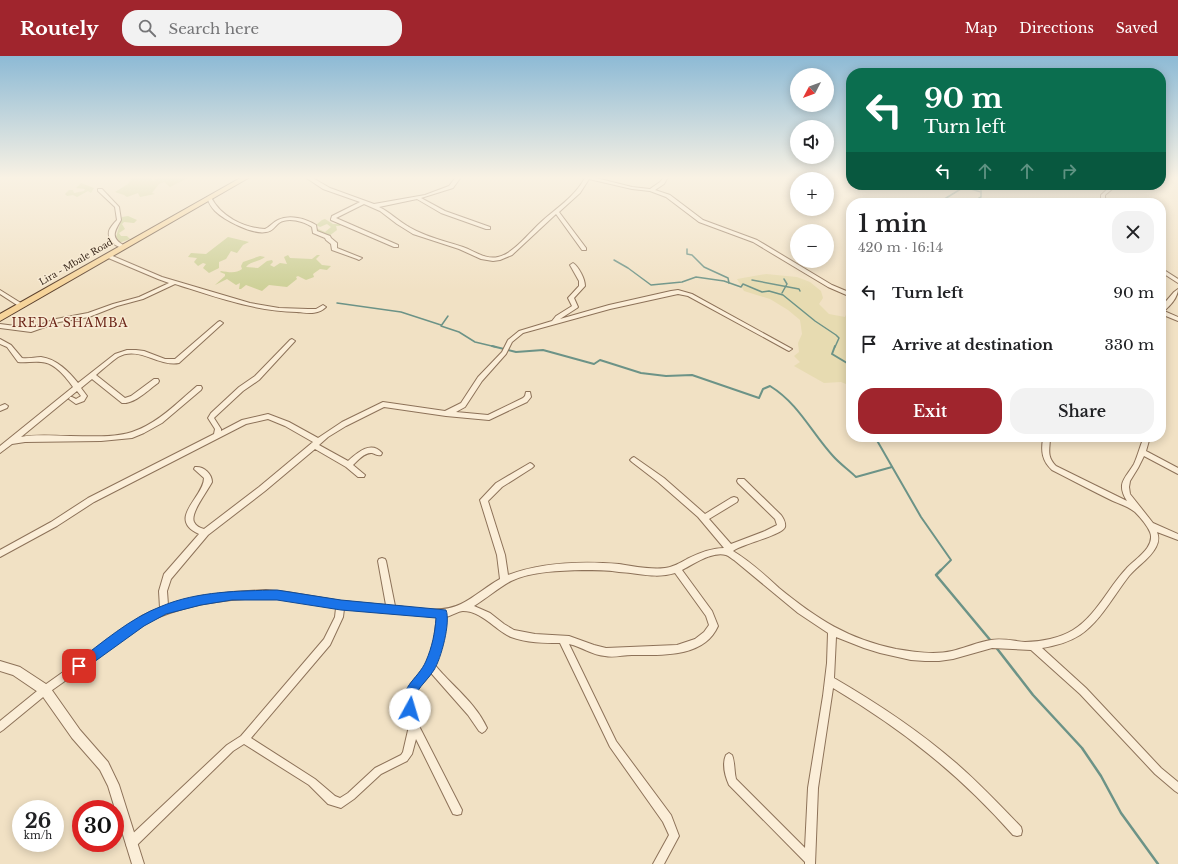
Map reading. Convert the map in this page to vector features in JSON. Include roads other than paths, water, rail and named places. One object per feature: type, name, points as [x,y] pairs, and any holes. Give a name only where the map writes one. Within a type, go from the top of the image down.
[{"type":"main road","name":"Lira - Mbale Road","points":[[0,318],[180,215]]},
{"type":"street","points":[[119,215],[120,220],[112,231],[112,237],[115,243],[123,247]]},
{"type":"street","points":[[223,215],[254,230],[266,231],[284,219],[305,221],[314,226],[315,232],[328,237],[328,239],[334,243],[334,249],[359,258]]},
{"type":"street","points":[[339,215],[333,219],[374,238],[396,246]]},
{"type":"street","points":[[388,215],[401,225],[420,235],[490,259],[499,258],[508,254],[554,215]]},
{"type":"street","points":[[451,215],[488,228]]},
{"type":"street","points":[[559,215],[584,249]]},
{"type":"street","points":[[691,215],[701,221],[755,241],[830,286],[846,293]]},
{"type":"street","points":[[108,256],[173,283],[217,295],[246,305],[262,308],[314,311],[323,306]]},
{"type":"street","points":[[554,323],[558,318],[575,307],[571,298],[582,287],[582,281],[573,265]]},
{"type":"street","points":[[1166,273],[1178,281]]},
{"type":"street","points":[[0,326],[15,327],[27,330],[34,329],[58,320],[89,315],[115,305],[141,298],[173,283]]},
{"type":"street","points":[[1166,306],[1173,295],[1178,291]]},
{"type":"street","points":[[0,292],[22,306]]},
{"type":"street","points":[[446,414],[462,406],[480,379],[504,353],[510,341],[516,335],[609,307],[678,292],[690,295],[789,349]]},
{"type":"street","points":[[1166,313],[1178,319]]},
{"type":"street","points":[[0,449],[117,355],[141,351],[171,362],[179,360],[220,323]]},
{"type":"street","points":[[0,341],[9,346],[20,360],[44,360],[67,374],[84,396],[76,402],[72,398]]},
{"type":"street","points":[[217,435],[218,430],[211,418],[213,415],[241,389],[257,378],[292,341]]},
{"type":"street","points":[[92,375],[124,401],[133,398],[156,381]]},
{"type":"street","points":[[7,444],[16,440],[72,439],[131,435],[164,418],[199,388]]},
{"type":"street","points":[[164,610],[163,591],[167,577],[206,533],[262,489],[316,443],[344,424],[383,404],[446,414],[489,418],[525,400],[528,397],[528,394]]},
{"type":"street","points":[[0,554],[57,522],[91,500],[205,443],[217,435],[244,422],[268,416],[287,424],[361,475]]},
{"type":"street","points":[[1046,442],[1045,456],[1049,464],[1054,468],[1134,508]]},
{"type":"street","points":[[1145,442],[1135,467],[1125,485],[1126,495],[1134,508],[1152,526],[1178,537]]},
{"type":"street","points":[[348,465],[364,452],[372,450],[379,453]]},
{"type":"street","points":[[1142,452],[1178,471]]},
{"type":"street","points":[[634,460],[661,480],[705,518],[728,550],[737,558],[809,615],[832,630],[895,653],[927,658],[957,655],[994,644],[1033,646],[1067,636],[1081,629],[1110,596],[1127,573],[1153,545],[1155,534],[1152,526]]},
{"type":"street","points":[[504,579],[501,555],[484,500],[499,485],[530,466]]},
{"type":"street","points":[[198,469],[207,476],[208,480],[196,501],[190,517],[190,523],[195,529],[206,533]]},
{"type":"street","points":[[465,608],[504,579],[527,572],[554,568],[598,567],[663,571],[676,568],[708,554],[728,550],[773,532],[781,527],[781,522],[778,516],[741,481]]},
{"type":"street","points":[[705,518],[734,500]]},
{"type":"street","points":[[382,561],[391,609]]},
{"type":"street","points":[[0,727],[45,690],[140,622],[164,610],[201,600],[232,596],[255,594],[287,596],[341,605],[442,614],[465,608],[475,608],[484,611],[503,629],[527,638],[571,640],[605,652],[670,650],[686,647],[698,641],[712,630],[714,622],[676,568]]},
{"type":"street","points":[[130,843],[230,748],[244,739],[327,642],[339,617],[341,605]]},
{"type":"street","points":[[442,614],[440,635],[430,666],[412,689],[409,699],[414,726],[457,810]]},
{"type":"street","points":[[810,861],[813,788],[828,696],[832,630]]},
{"type":"street","points":[[563,640],[613,744],[674,831],[674,836],[658,864]]},
{"type":"street","points":[[1033,646],[1088,696],[1158,771],[1178,788]]},
{"type":"street","points":[[0,666],[16,671],[45,690],[76,734],[104,766],[113,785],[130,843],[138,864]]},
{"type":"street","points":[[430,666],[441,681],[470,709],[482,728]]},
{"type":"street","points":[[829,680],[871,704],[939,754],[970,780],[1017,831]]},
{"type":"street","points":[[244,739],[312,782],[332,800],[341,802],[351,796],[378,770],[404,758],[407,754],[414,726]]},
{"type":"street","points":[[729,758],[729,772],[732,782],[810,861]]},
{"type":"waterway","points":[[687,249],[687,254],[692,255],[704,267],[728,278],[729,283]]},
{"type":"waterway","points":[[614,260],[628,268],[651,285],[682,282],[696,277],[729,283]]},
{"type":"waterway","points":[[784,279],[787,284],[786,286]]},
{"type":"waterway","points":[[752,280],[786,286]]},
{"type":"waterway","points":[[729,283],[741,287],[743,284],[762,292],[769,291],[783,295],[815,321],[836,335],[839,338],[835,347]]},
{"type":"waterway","points":[[782,293],[786,286]]},
{"type":"waterway","points":[[786,286],[799,289],[800,291]]},
{"type":"waterway","points":[[337,303],[401,312],[441,325]]},
{"type":"waterway","points":[[448,316],[441,326],[459,332],[475,342],[496,347]]},
{"type":"waterway","points":[[492,346],[496,347]]},
{"type":"waterway","points":[[835,346],[832,354],[846,362]]},
{"type":"waterway","points":[[496,347],[516,352],[543,350],[594,364],[600,360],[641,373],[666,376],[692,375],[759,398],[763,389],[770,386],[789,401],[825,447],[856,477],[892,467]]},
{"type":"waterway","points":[[878,442],[921,517],[951,560],[936,575],[991,641]]},
{"type":"waterway","points":[[995,646],[1033,695],[1082,748],[1101,776],[1121,813],[1158,864]]},
{"type":"district","name":"IREDA SHAMBA","points":[[70,323]]}]
